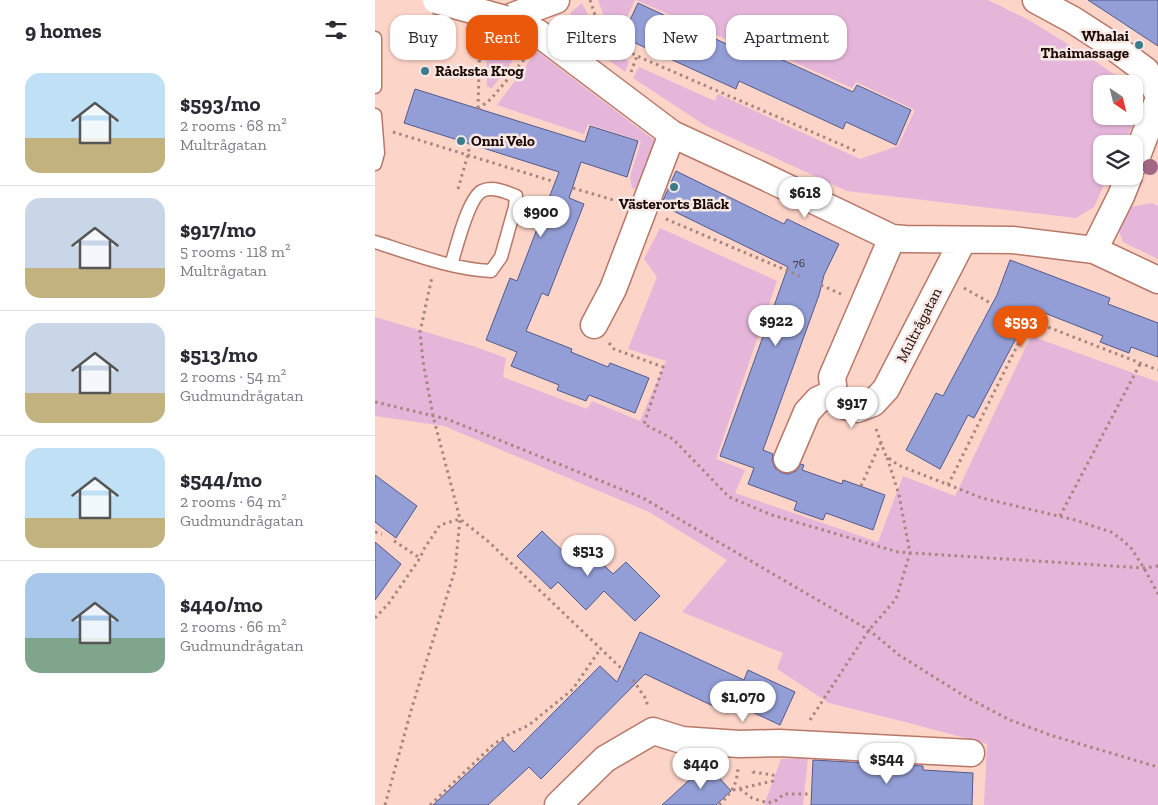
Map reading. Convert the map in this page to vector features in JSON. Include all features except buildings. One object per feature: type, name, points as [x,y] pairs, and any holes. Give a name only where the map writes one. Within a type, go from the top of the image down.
[{"type":"street","points":[[436,0],[490,15]]},
{"type":"street","points":[[516,15],[556,0]]},
{"type":"street","points":[[1036,0],[1073,20],[1146,71],[1158,94]]},
{"type":"street","points":[[538,33],[672,134],[891,238],[1013,240],[1093,250],[1158,280]]},
{"type":"street","points":[[1143,140],[1158,101]]},
{"type":"street","points":[[594,325],[613,289],[672,134]]},
{"type":"street","points":[[1093,250],[1125,185]]},
{"type":"street","points":[[866,406],[857,409],[845,406],[834,393],[832,377],[891,238]]},
{"type":"street","name":"Multrågatan","points":[[866,406],[873,403],[885,389],[963,240]]},
{"type":"street","points":[[787,459],[807,412],[817,400],[834,393]]},
{"type":"street","points":[[558,805],[605,759],[653,730],[682,740],[739,744],[795,743],[971,753]]},
{"type":"lane","points":[[375,38],[375,86]]},
{"type":"lane","points":[[375,164],[378,153],[376,121]]},
{"type":"lane","points":[[375,242],[451,264],[491,272],[501,257],[515,206],[515,196],[494,189],[484,190],[478,194],[469,210],[451,264]]},
{"type":"path","points":[[590,0],[596,18],[610,41],[630,53],[856,151]]},
{"type":"path","points":[[538,42],[543,36]]},
{"type":"path","points":[[480,60],[478,109],[491,99],[523,60]]},
{"type":"path","points":[[376,121],[555,182]]},
{"type":"path","points":[[573,188],[644,209],[802,277]]},
{"type":"path","points":[[944,276],[992,304]]},
{"type":"path","points":[[385,805],[412,707],[455,570],[460,519],[433,416],[423,361],[420,332],[431,278]]},
{"type":"path","points":[[1012,313],[1158,370]]},
{"type":"path","points":[[948,484],[1030,320]]},
{"type":"path","points":[[594,325],[614,349],[663,367],[644,424],[673,439],[729,497],[772,514],[898,552],[1144,568],[1158,566]]},
{"type":"path","points":[[1060,516],[1140,364]]},
{"type":"path","points":[[375,402],[447,419],[643,498],[869,630],[899,654],[966,697],[1010,720],[1053,736],[1158,767]]},
{"type":"path","points":[[795,743],[869,630],[896,600],[910,553],[899,495],[881,442],[866,406]]},
{"type":"path","points":[[861,486],[881,442]]},
{"type":"path","points":[[886,456],[898,465],[982,498],[1060,516],[1111,532],[1131,548],[1158,594]]},
{"type":"path","points":[[375,618],[389,603],[440,525],[460,519]]},
{"type":"path","points":[[460,519],[489,542],[622,669]]},
{"type":"path","points":[[375,532],[382,534]]},
{"type":"path","points":[[394,541],[420,558]]},
{"type":"path","points":[[430,805],[494,744],[529,725],[573,689],[601,648]]},
{"type":"path","points":[[633,680],[646,699],[653,730]]},
{"type":"path","points":[[733,790],[773,782],[773,775],[753,772],[752,765]]},
{"type":"path","points":[[719,805],[733,790],[737,779]]},
{"type":"path","points":[[739,789],[753,798],[768,802],[777,800],[784,794],[811,794]]},
{"type":"path","points":[[759,800],[764,805]]},
{"type":"shaded area","points":[[598,0],[635,0],[628,15],[603,15]]},
{"type":"shaded area","points":[[636,0],[988,0],[1029,20],[1115,75],[1093,75],[1093,125],[1133,125],[1128,135],[1093,135],[1093,185],[1104,185],[1094,207],[1076,218],[847,191],[706,126],[633,78],[639,67],[715,101],[718,94],[860,159],[898,146],[915,110],[856,82],[852,88],[789,60],[847,60],[847,15],[726,15],[726,39],[716,35],[716,15],[670,15]]},
{"type":"shaded area","points":[[582,3],[588,15],[570,15],[571,12]]},
{"type":"shaded area","points":[[538,52],[654,140],[657,149],[639,190],[632,188],[630,177],[641,141],[588,124],[584,134],[497,105],[530,60],[538,60]]},
{"type":"shaded area","points":[[487,60],[513,60],[492,88],[487,87]]},
{"type":"shaded area","points":[[608,60],[626,60],[629,62],[625,72]]},
{"type":"shaded area","points":[[1152,203],[1158,206],[1158,259],[1123,242],[1119,231],[1130,207]]},
{"type":"shaded area","points":[[660,228],[777,281],[716,459],[745,470],[735,493],[878,542],[903,476],[955,496],[1031,336],[1158,382],[1158,805],[984,805],[987,744],[829,703],[777,669],[783,653],[682,612],[727,560],[649,512],[444,426],[375,416],[375,317],[473,346],[506,358],[503,377],[587,409],[592,401],[640,421],[666,361],[628,349],[657,277],[644,259]]},
{"type":"shaded area","points":[[808,758],[803,805],[764,805],[781,759]]},
{"type":"place","name":"Whalai Thaimassage","points":[[1139,45]]},
{"type":"place","name":"Råcksta Krog","points":[[425,71]]},
{"type":"place","name":"Onni Velo","points":[[461,141]]},
{"type":"place","name":"Västerorts Bläck","points":[[674,187]]}]
